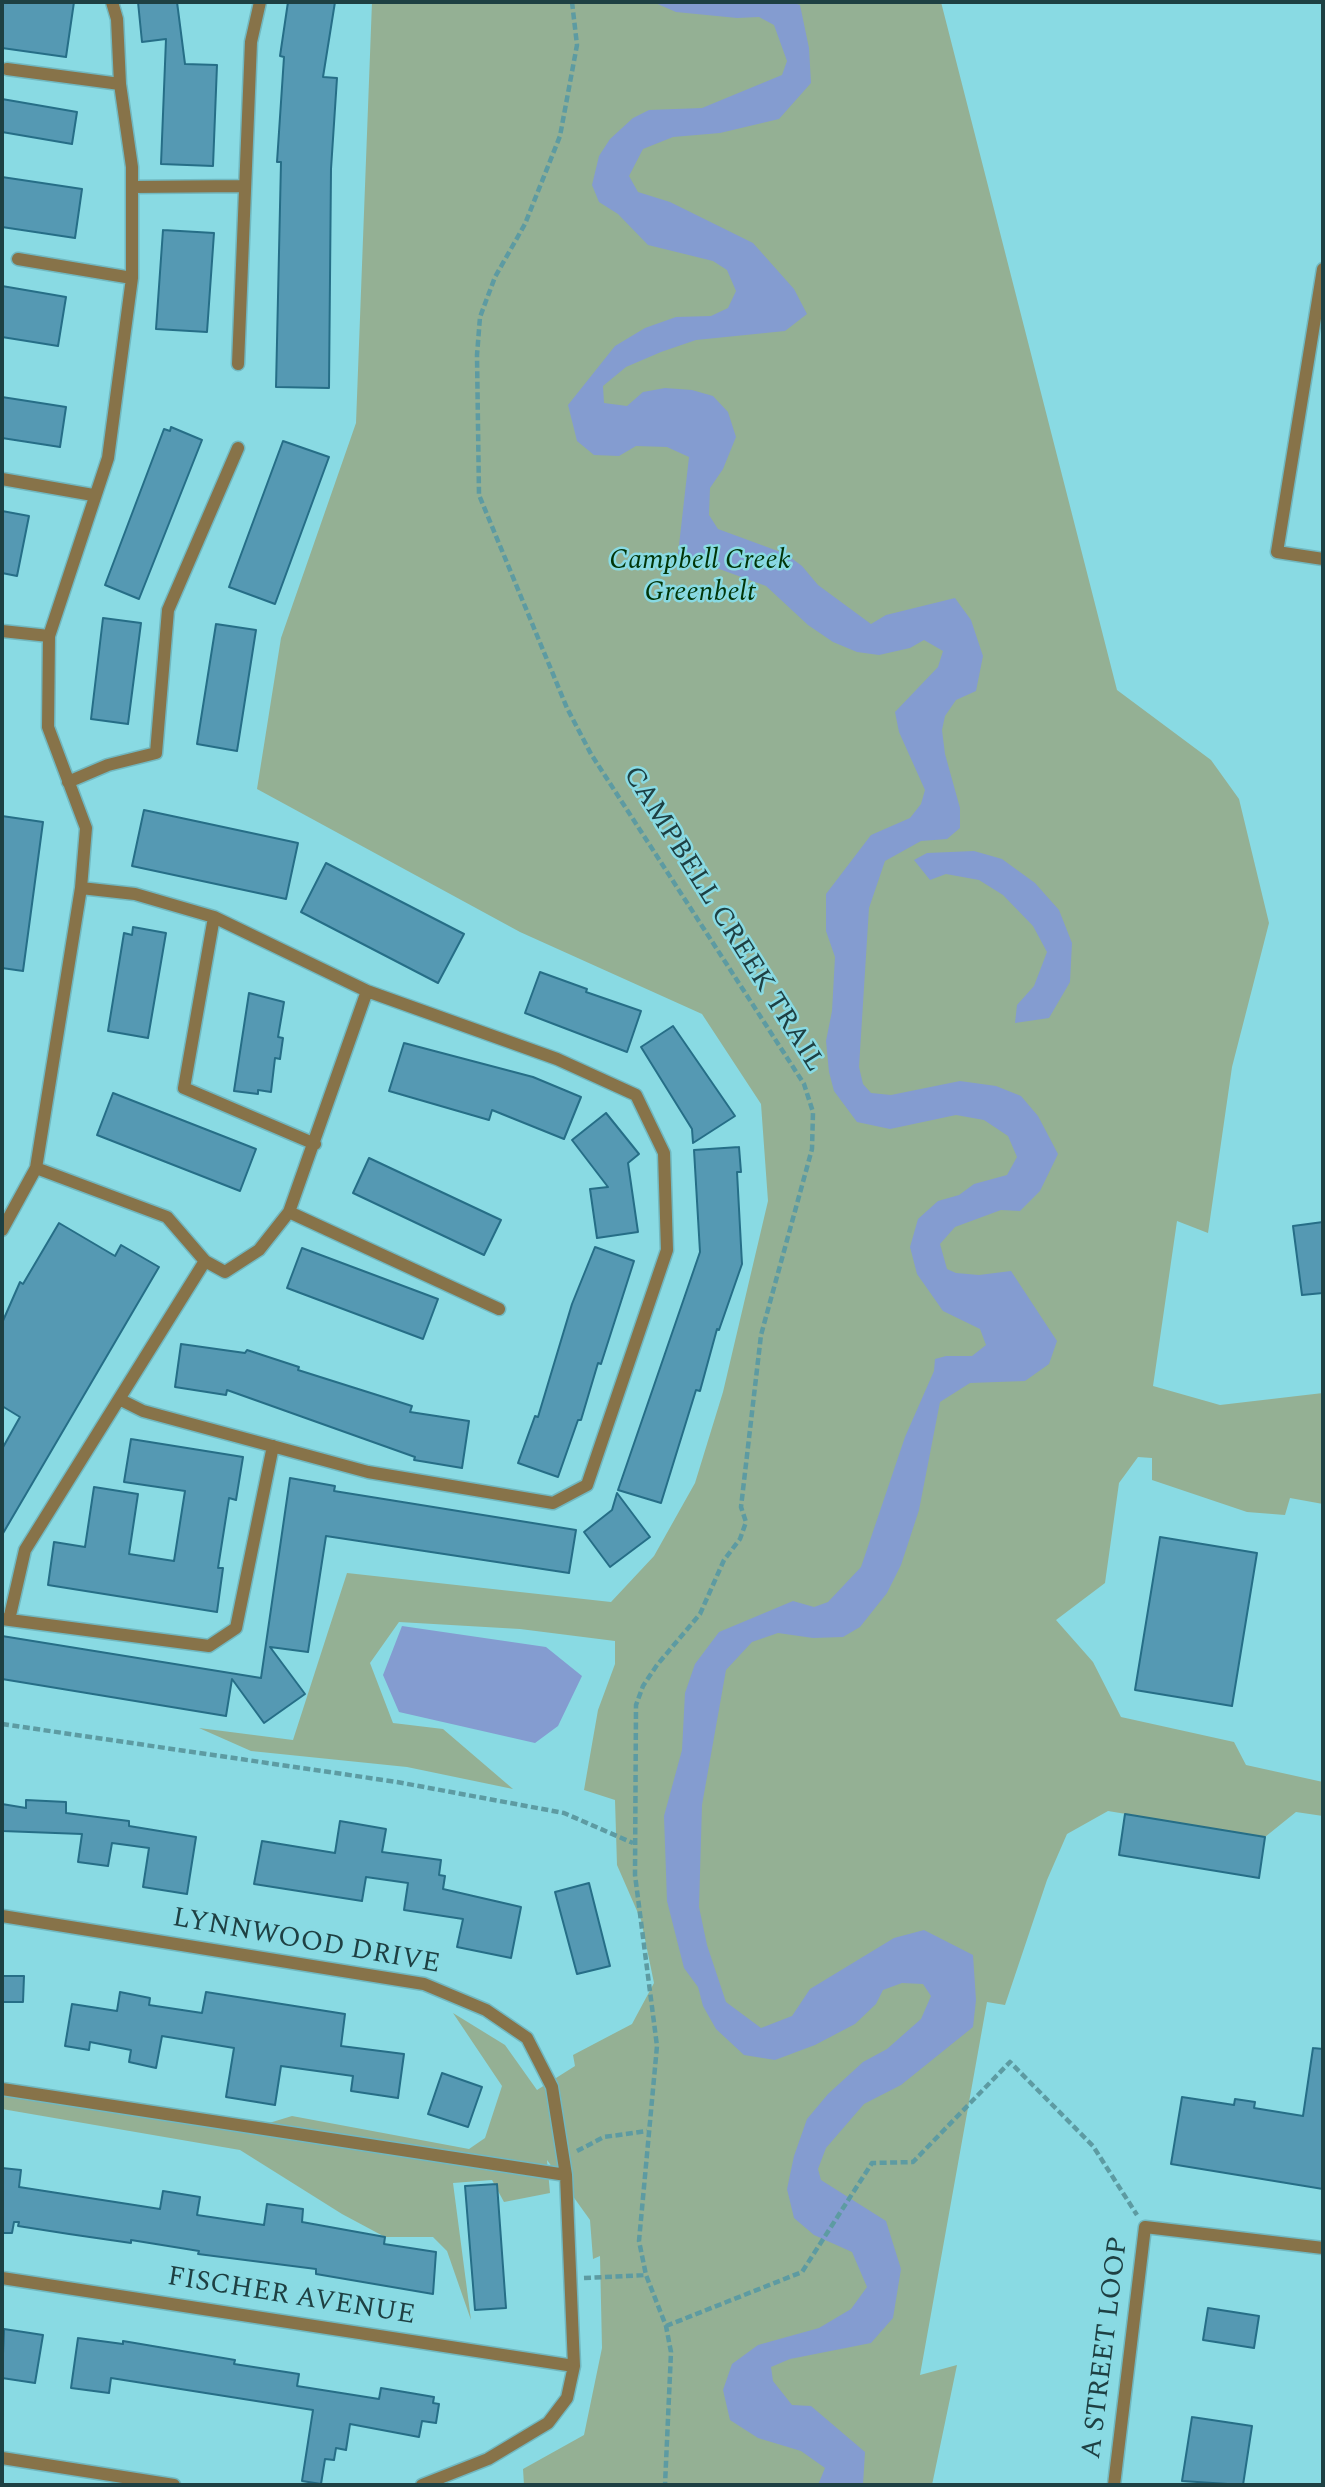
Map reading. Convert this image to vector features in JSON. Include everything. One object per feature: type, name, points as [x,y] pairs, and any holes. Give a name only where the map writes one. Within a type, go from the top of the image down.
[{"type":"street","points":[[2,1230],[36,1168],[81,888],[86,828],[48,727],[49,636],[107,458],[132,278],[132,187],[120,84],[117,19],[112,2]]},
{"type":"street","points":[[238,364],[251,42],[260,2]]},
{"type":"street","points":[[6,69],[120,84]]},
{"type":"street","points":[[132,187],[244,186]]},
{"type":"street","points":[[18,259],[132,278]]},
{"type":"street","points":[[1323,269],[1277,552],[1323,559]]},
{"type":"street","points":[[68,782],[108,765],[156,753],[168,610],[238,448]]},
{"type":"street","points":[[2,479],[93,495]]},
{"type":"street","points":[[2,631],[49,636]]},
{"type":"street","points":[[81,888],[135,894],[214,917],[367,991],[557,1059],[636,1095],[664,1153],[667,1250],[587,1485],[553,1503],[368,1472],[144,1411],[119,1399]]},
{"type":"street","points":[[214,917],[184,1088],[315,1144]]},
{"type":"street","points":[[36,1168],[167,1217],[205,1261],[225,1272],[258,1250],[289,1212],[367,991]]},
{"type":"street","points":[[289,1212],[499,1309]]},
{"type":"street","points":[[205,1261],[25,1550],[6,1619],[209,1646],[236,1628],[273,1446]]},
{"type":"street","name":"LYNNWOOD DRIVE","points":[[2,1916],[424,1983],[474,2005],[527,2038],[552,2087],[566,2175],[574,2366],[567,2398],[548,2423],[488,2459],[422,2485]]},
{"type":"street","points":[[2,2090],[566,2175]]},
{"type":"street","name":"A STREET LOOP","points":[[1114,2485],[1145,2227],[1323,2248]]},
{"type":"street","name":"FISCHER AVENUE","points":[[2,2278],[574,2366]]},
{"type":"street","points":[[2,2458],[174,2485]]},
{"type":"path","name":"CAMPBELL CREEK TRAIL","points":[[572,2],[577,45],[560,136],[524,224],[495,277],[481,317],[477,355],[480,495],[567,708],[591,754],[804,1084],[813,1112],[812,1149],[761,1335],[741,1507],[746,1522],[740,1539],[724,1560],[700,1614],[657,1665],[638,1695],[634,1721],[633,1843],[657,2046],[656,2080],[647,2131],[639,2241],[646,2275],[666,2326],[671,2379],[664,2485]]},
{"type":"path","points":[[2,1724],[397,1782],[564,1813],[633,1843]]},
{"type":"path","points":[[666,2326],[803,2272],[872,2163],[913,2162],[1010,2062],[1093,2146],[1145,2227]]},
{"type":"path","points":[[564,2158],[604,2137],[647,2131]]},
{"type":"path","points":[[571,2279],[646,2275]]},
{"type":"green space","name":"Campbell Creek Greenbelt","points":[[372,2],[941,2],[1117,690],[1211,760],[1239,799],[1269,923],[1232,1067],[1208,1233],[1177,1221],[1153,1386],[1220,1405],[1323,1393],[1323,1504],[1290,1498],[1285,1515],[1247,1512],[1152,1480],[1152,1458],[1138,1457],[1119,1483],[1105,1583],[1056,1620],[1093,1662],[1121,1717],[1234,1742],[1246,1765],[1323,1782],[1323,1816],[1296,1812],[1265,1837],[1108,1811],[1067,1834],[1047,1880],[1005,2005],[987,2002],[920,2375],[957,2365],[932,2485],[524,2485],[523,2469],[584,2435],[602,2348],[600,2256],[593,2259],[590,2220],[547,2160],[550,2193],[504,2202],[492,2180],[453,2183],[471,2320],[447,2251],[433,2237],[385,2237],[342,2214],[240,2150],[2,2109],[2,2096],[243,2131],[292,2116],[469,2149],[485,2138],[502,2086],[453,2013],[505,2045],[537,2090],[575,2066],[573,2055],[632,2024],[654,1983],[641,1920],[617,1865],[615,1800],[584,1790],[598,1710],[615,1664],[615,1641],[520,1629],[399,1622],[370,1663],[393,1723],[443,1729],[513,1789],[407,1767],[251,1751],[199,1728],[293,1740],[347,1573],[611,1602],[654,1556],[695,1483],[723,1392],[768,1201],[761,1104],[702,1014],[520,932],[257,789],[281,638],[356,423]]},
{"type":"water","points":[[653,2],[790,2],[800,5],[809,48],[811,83],[779,119],[720,133],[673,137],[643,149],[629,176],[638,192],[670,202],[753,243],[794,289],[807,314],[785,331],[696,340],[626,367],[603,386],[604,403],[627,406],[643,392],[665,388],[692,390],[713,396],[728,412],[736,437],[723,469],[710,488],[709,515],[718,529],[786,554],[802,566],[818,585],[871,624],[886,615],[955,598],[971,620],[983,656],[976,691],[956,700],[945,716],[942,730],[945,754],[960,808],[960,828],[947,839],[921,841],[885,861],[869,908],[859,1067],[863,1084],[871,1093],[891,1095],[960,1081],[996,1086],[1021,1096],[1038,1116],[1058,1154],[1040,1191],[1020,1211],[1001,1210],[955,1227],[940,1244],[947,1269],[956,1273],[979,1275],[1011,1271],[1057,1341],[1049,1364],[1025,1381],[970,1383],[940,1402],[919,1510],[901,1565],[887,1593],[860,1627],[843,1637],[813,1638],[778,1633],[752,1642],[726,1670],[702,1805],[699,1907],[707,1945],[726,2002],[761,2028],[792,2016],[810,1989],[894,1938],[924,1930],[973,1955],[976,2000],[973,2027],[901,2085],[864,2104],[826,2148],[818,2169],[821,2180],[886,2221],[901,2269],[893,2318],[871,2343],[790,2359],[771,2367],[773,2381],[792,2405],[811,2406],[865,2452],[863,2485],[818,2485],[825,2468],[801,2451],[758,2438],[730,2420],[723,2390],[732,2364],[758,2345],[819,2328],[851,2309],[867,2287],[852,2252],[814,2235],[794,2218],[787,2189],[794,2156],[807,2119],[828,2094],[863,2062],[887,2049],[921,2019],[931,1996],[923,1984],[902,1983],[883,1990],[876,2004],[855,2024],[815,2045],[775,2060],[744,2055],[716,2029],[703,2006],[698,1987],[684,1968],[667,1901],[664,1816],[682,1750],[685,1693],[695,1664],[719,1632],[793,1601],[814,1607],[828,1602],[861,1567],[905,1437],[934,1371],[935,1359],[946,1356],[972,1356],[986,1345],[980,1329],[943,1311],[917,1274],[910,1247],[918,1219],[938,1201],[959,1195],[974,1184],[1007,1175],[1017,1157],[1008,1136],[984,1120],[956,1115],[890,1129],[857,1122],[834,1091],[829,1072],[826,1041],[832,1011],[835,957],[826,931],[826,894],[871,835],[910,818],[921,804],[925,790],[899,732],[895,712],[938,667],[943,651],[924,640],[910,648],[879,655],[857,652],[833,642],[808,625],[766,586],[678,554],[689,457],[667,447],[636,446],[619,456],[594,455],[577,441],[568,405],[615,346],[645,328],[676,317],[711,316],[728,308],[736,291],[727,270],[713,261],[648,245],[618,214],[599,202],[592,185],[599,156],[610,139],[633,118],[649,110],[702,108],[782,75],[787,61],[774,25],[759,17],[737,18],[676,12]]},
{"type":"water","points":[[974,851],[1002,859],[1035,883],[1059,910],[1072,943],[1070,982],[1049,1018],[1015,1023],[1017,1005],[1034,986],[1047,952],[1033,926],[1003,895],[979,880],[946,874],[930,880],[914,860],[927,853]]},
{"type":"water","points":[[402,1626],[546,1647],[582,1676],[558,1726],[535,1743],[399,1712],[383,1675]]},
{"type":"building","points":[[2,2],[74,2],[66,57],[2,48]]},
{"type":"building","points":[[138,2],[177,2],[185,64],[217,65],[213,166],[161,164],[166,39],[142,42]]},
{"type":"building","points":[[288,2],[335,2],[323,77],[337,78],[331,169],[329,388],[276,387],[281,162],[277,162],[284,57],[280,56]]},
{"type":"building","points":[[2,99],[77,112],[72,144],[2,132]]},
{"type":"building","points":[[2,177],[82,189],[75,238],[2,227]]},
{"type":"building","points":[[163,230],[214,233],[207,332],[156,329]]},
{"type":"building","points":[[2,286],[66,297],[58,346],[2,337]]},
{"type":"building","points":[[2,397],[66,407],[60,447],[2,438]]},
{"type":"building","points":[[171,427],[202,440],[139,599],[105,585],[164,429],[170,431]]},
{"type":"building","points":[[283,441],[329,457],[275,604],[229,587]]},
{"type":"building","points":[[2,511],[29,516],[17,576],[2,573]]},
{"type":"building","points":[[103,618],[141,623],[128,724],[91,719]]},
{"type":"building","points":[[216,624],[256,630],[237,751],[197,744]]},
{"type":"building","points":[[144,810],[298,843],[286,899],[132,866]]},
{"type":"building","points":[[2,816],[43,822],[23,971],[2,968]]},
{"type":"building","points":[[326,863],[464,934],[438,983],[301,912]]},
{"type":"building","points":[[133,927],[166,933],[148,1038],[108,1031],[124,933],[132,935]]},
{"type":"building","points":[[540,972],[641,1011],[627,1052],[525,1013]]},
{"type":"building","points":[[249,993],[284,1002],[278,1037],[283,1038],[280,1059],[275,1058],[271,1092],[258,1090],[258,1094],[234,1091]]},
{"type":"building","points":[[673,1026],[735,1116],[693,1143],[692,1129],[641,1047]]},
{"type":"building","points":[[404,1043],[533,1077],[581,1097],[564,1139],[492,1110],[489,1120],[389,1091]]},
{"type":"building","points":[[113,1093],[256,1149],[240,1191],[97,1135]]},
{"type":"building","points":[[606,1113],[639,1154],[628,1163],[638,1232],[597,1238],[590,1189],[608,1187],[572,1140]]},
{"type":"building","points":[[739,1147],[741,1172],[737,1172],[742,1264],[719,1330],[717,1329],[700,1391],[696,1390],[661,1503],[618,1490],[700,1252],[694,1150]]},
{"type":"building","points":[[369,1158],[501,1220],[484,1255],[353,1193]]},
{"type":"building","points":[[1323,1222],[1323,1293],[1302,1295],[1293,1226]]},
{"type":"building","points":[[59,1223],[115,1256],[121,1245],[159,1267],[2,1535],[2,1449],[20,1417],[2,1406],[2,1323],[20,1282],[23,1284]]},
{"type":"building","points":[[595,1247],[634,1261],[601,1364],[598,1363],[581,1420],[578,1420],[558,1477],[518,1463],[535,1416],[538,1417],[572,1304]]},
{"type":"building","points":[[302,1248],[438,1299],[423,1339],[287,1288]]},
{"type":"building","points":[[181,1344],[245,1353],[247,1350],[299,1367],[298,1370],[412,1406],[410,1412],[469,1421],[462,1468],[414,1460],[415,1457],[227,1390],[226,1395],[175,1387]]},
{"type":"building","points":[[131,1439],[243,1457],[236,1500],[229,1498],[218,1568],[223,1568],[217,1612],[48,1585],[54,1542],[85,1547],[94,1487],[138,1494],[129,1554],[174,1561],[185,1491],[124,1482]]},
{"type":"building","points":[[290,1478],[335,1486],[334,1491],[576,1530],[569,1573],[326,1536],[308,1652],[270,1647],[305,1694],[264,1723],[232,1679],[226,1716],[2,1679],[2,1636],[261,1678]]},
{"type":"building","points":[[617,1493],[650,1537],[610,1567],[584,1532],[612,1510]]},
{"type":"building","points":[[1160,1537],[1257,1553],[1232,1706],[1135,1690]]},
{"type":"building","points":[[26,1800],[66,1802],[66,1813],[129,1821],[129,1826],[196,1837],[187,1894],[143,1887],[149,1848],[112,1843],[108,1866],[78,1862],[82,1834],[2,1831],[2,1804],[26,1808]]},
{"type":"building","points":[[1125,1814],[1265,1837],[1259,1878],[1119,1855]]},
{"type":"building","points":[[340,1821],[386,1829],[382,1852],[441,1860],[439,1875],[445,1876],[443,1889],[521,1907],[511,1958],[457,1947],[463,1919],[404,1910],[408,1883],[366,1877],[362,1901],[254,1884],[262,1841],[335,1853]]},
{"type":"building","points":[[589,1883],[610,1966],[577,1974],[555,1892]]},
{"type":"building","points":[[2,1976],[24,1976],[23,2002],[2,2002]]},
{"type":"building","points":[[120,1992],[150,1998],[149,2005],[202,2013],[206,1992],[345,2014],[341,2046],[404,2054],[398,2098],[351,2091],[353,2076],[281,2066],[275,2105],[226,2097],[234,2048],[162,2036],[156,2068],[129,2062],[131,2050],[90,2042],[89,2050],[65,2046],[72,2004],[117,2011]]},
{"type":"building","points":[[1313,2048],[1323,2049],[1323,2189],[1171,2164],[1182,2097],[1234,2105],[1235,2099],[1255,2102],[1254,2108],[1303,2116]]},
{"type":"building","points":[[442,2073],[482,2087],[468,2127],[428,2114]]},
{"type":"building","points":[[2,2168],[21,2170],[19,2187],[160,2209],[163,2191],[200,2197],[197,2215],[264,2225],[267,2204],[303,2209],[302,2222],[385,2237],[384,2244],[436,2252],[433,2294],[316,2274],[316,2269],[198,2254],[199,2251],[131,2240],[131,2243],[18,2226],[19,2222],[14,2222],[12,2233],[2,2233]]},
{"type":"building","points":[[497,2184],[506,2308],[475,2310],[465,2186]]},
{"type":"building","points":[[1208,2308],[1259,2316],[1254,2348],[1203,2340]]},
{"type":"building","points":[[4,2329],[43,2335],[35,2383],[2,2378]]},
{"type":"building","points":[[78,2338],[123,2344],[123,2341],[235,2360],[234,2364],[299,2374],[297,2386],[379,2399],[381,2388],[434,2397],[433,2403],[439,2404],[436,2423],[422,2421],[419,2437],[350,2424],[346,2450],[336,2448],[334,2460],[325,2459],[321,2484],[302,2481],[313,2410],[111,2378],[109,2393],[71,2388]]},
{"type":"building","points":[[1192,2417],[1252,2426],[1243,2485],[1182,2481]]}]
